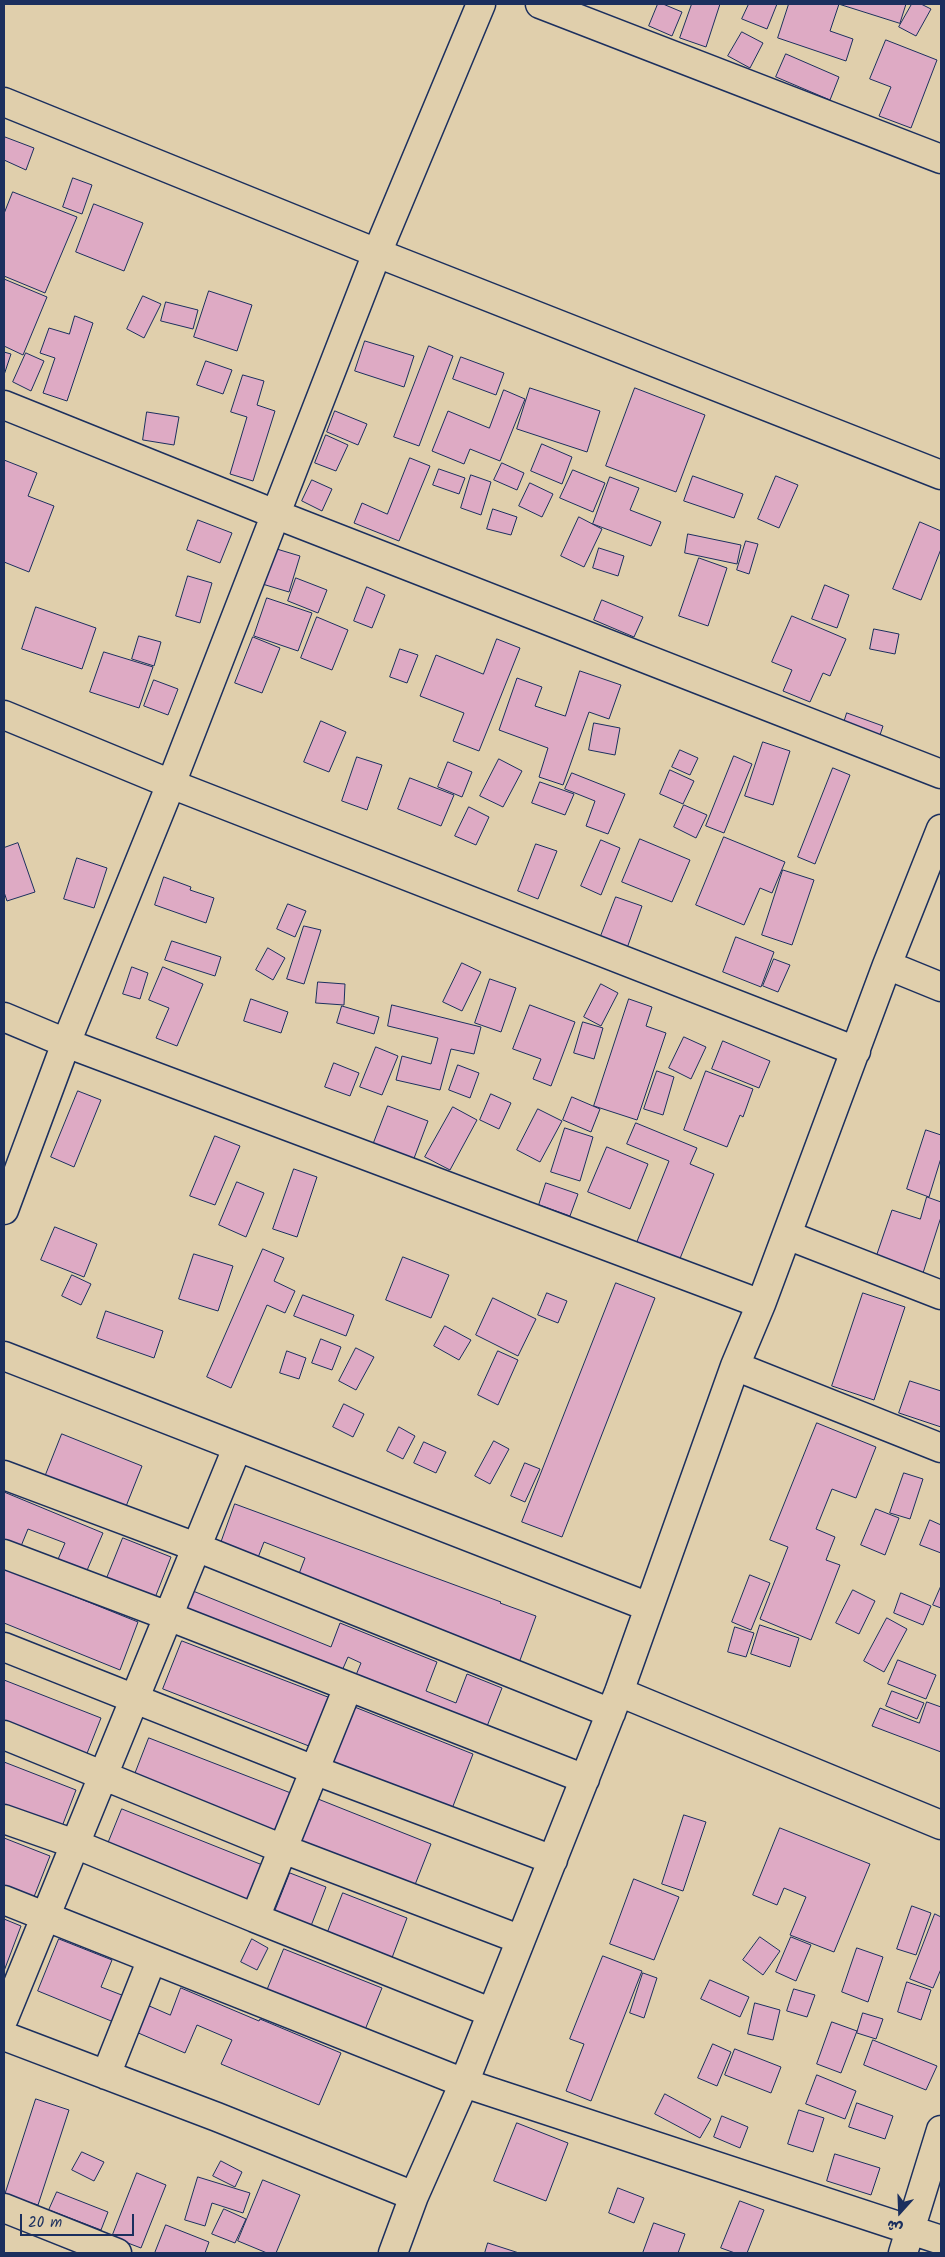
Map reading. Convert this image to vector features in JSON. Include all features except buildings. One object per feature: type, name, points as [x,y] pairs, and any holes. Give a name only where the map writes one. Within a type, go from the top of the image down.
[{"type":"street","points":[[4,1210],[66,1042],[171,784],[377,253],[481,4]]},
{"type":"street","points":[[540,4],[941,159]]},
{"type":"street","points":[[4,102],[377,253],[941,475]]},
{"type":"street","points":[[4,405],[275,514],[941,774]]},
{"type":"street","points":[[4,715],[171,784],[856,1051]]},
{"type":"street","points":[[393,2253],[414,2196],[464,2083],[490,2012],[553,1860],[615,1702],[735,1366],[761,1304],[887,965],[941,829]]},
{"type":"street","points":[[887,965],[941,987]]},
{"type":"street","points":[[4,1017],[761,1304]]},
{"type":"street","points":[[787,1235],[941,1295]]},
{"type":"street","points":[[4,1356],[649,1607]]},
{"type":"street","points":[[735,1366],[941,1448]]},
{"type":"street","points":[[4,2018],[237,1448]]},
{"type":"street","points":[[4,1475],[941,1825]]},
{"type":"street","points":[[4,1554],[585,1779]]},
{"type":"street","points":[[4,1647],[314,1770],[553,1860]]},
{"type":"street","points":[[255,1918],[348,1686]]},
{"type":"street","points":[[4,1735],[283,1849],[520,1939]]},
{"type":"street","points":[[4,1818],[75,1844],[490,2012]]},
{"type":"street","points":[[4,1900],[464,2083],[907,2242],[941,2240]]},
{"type":"street","points":[[106,2075],[152,1959]]},
{"type":"street","points":[[4,2036],[218,2117],[414,2196]]},
{"type":"street","points":[[907,2242],[941,2130]]},
{"type":"street","points":[[4,2208],[117,2253]]}]
